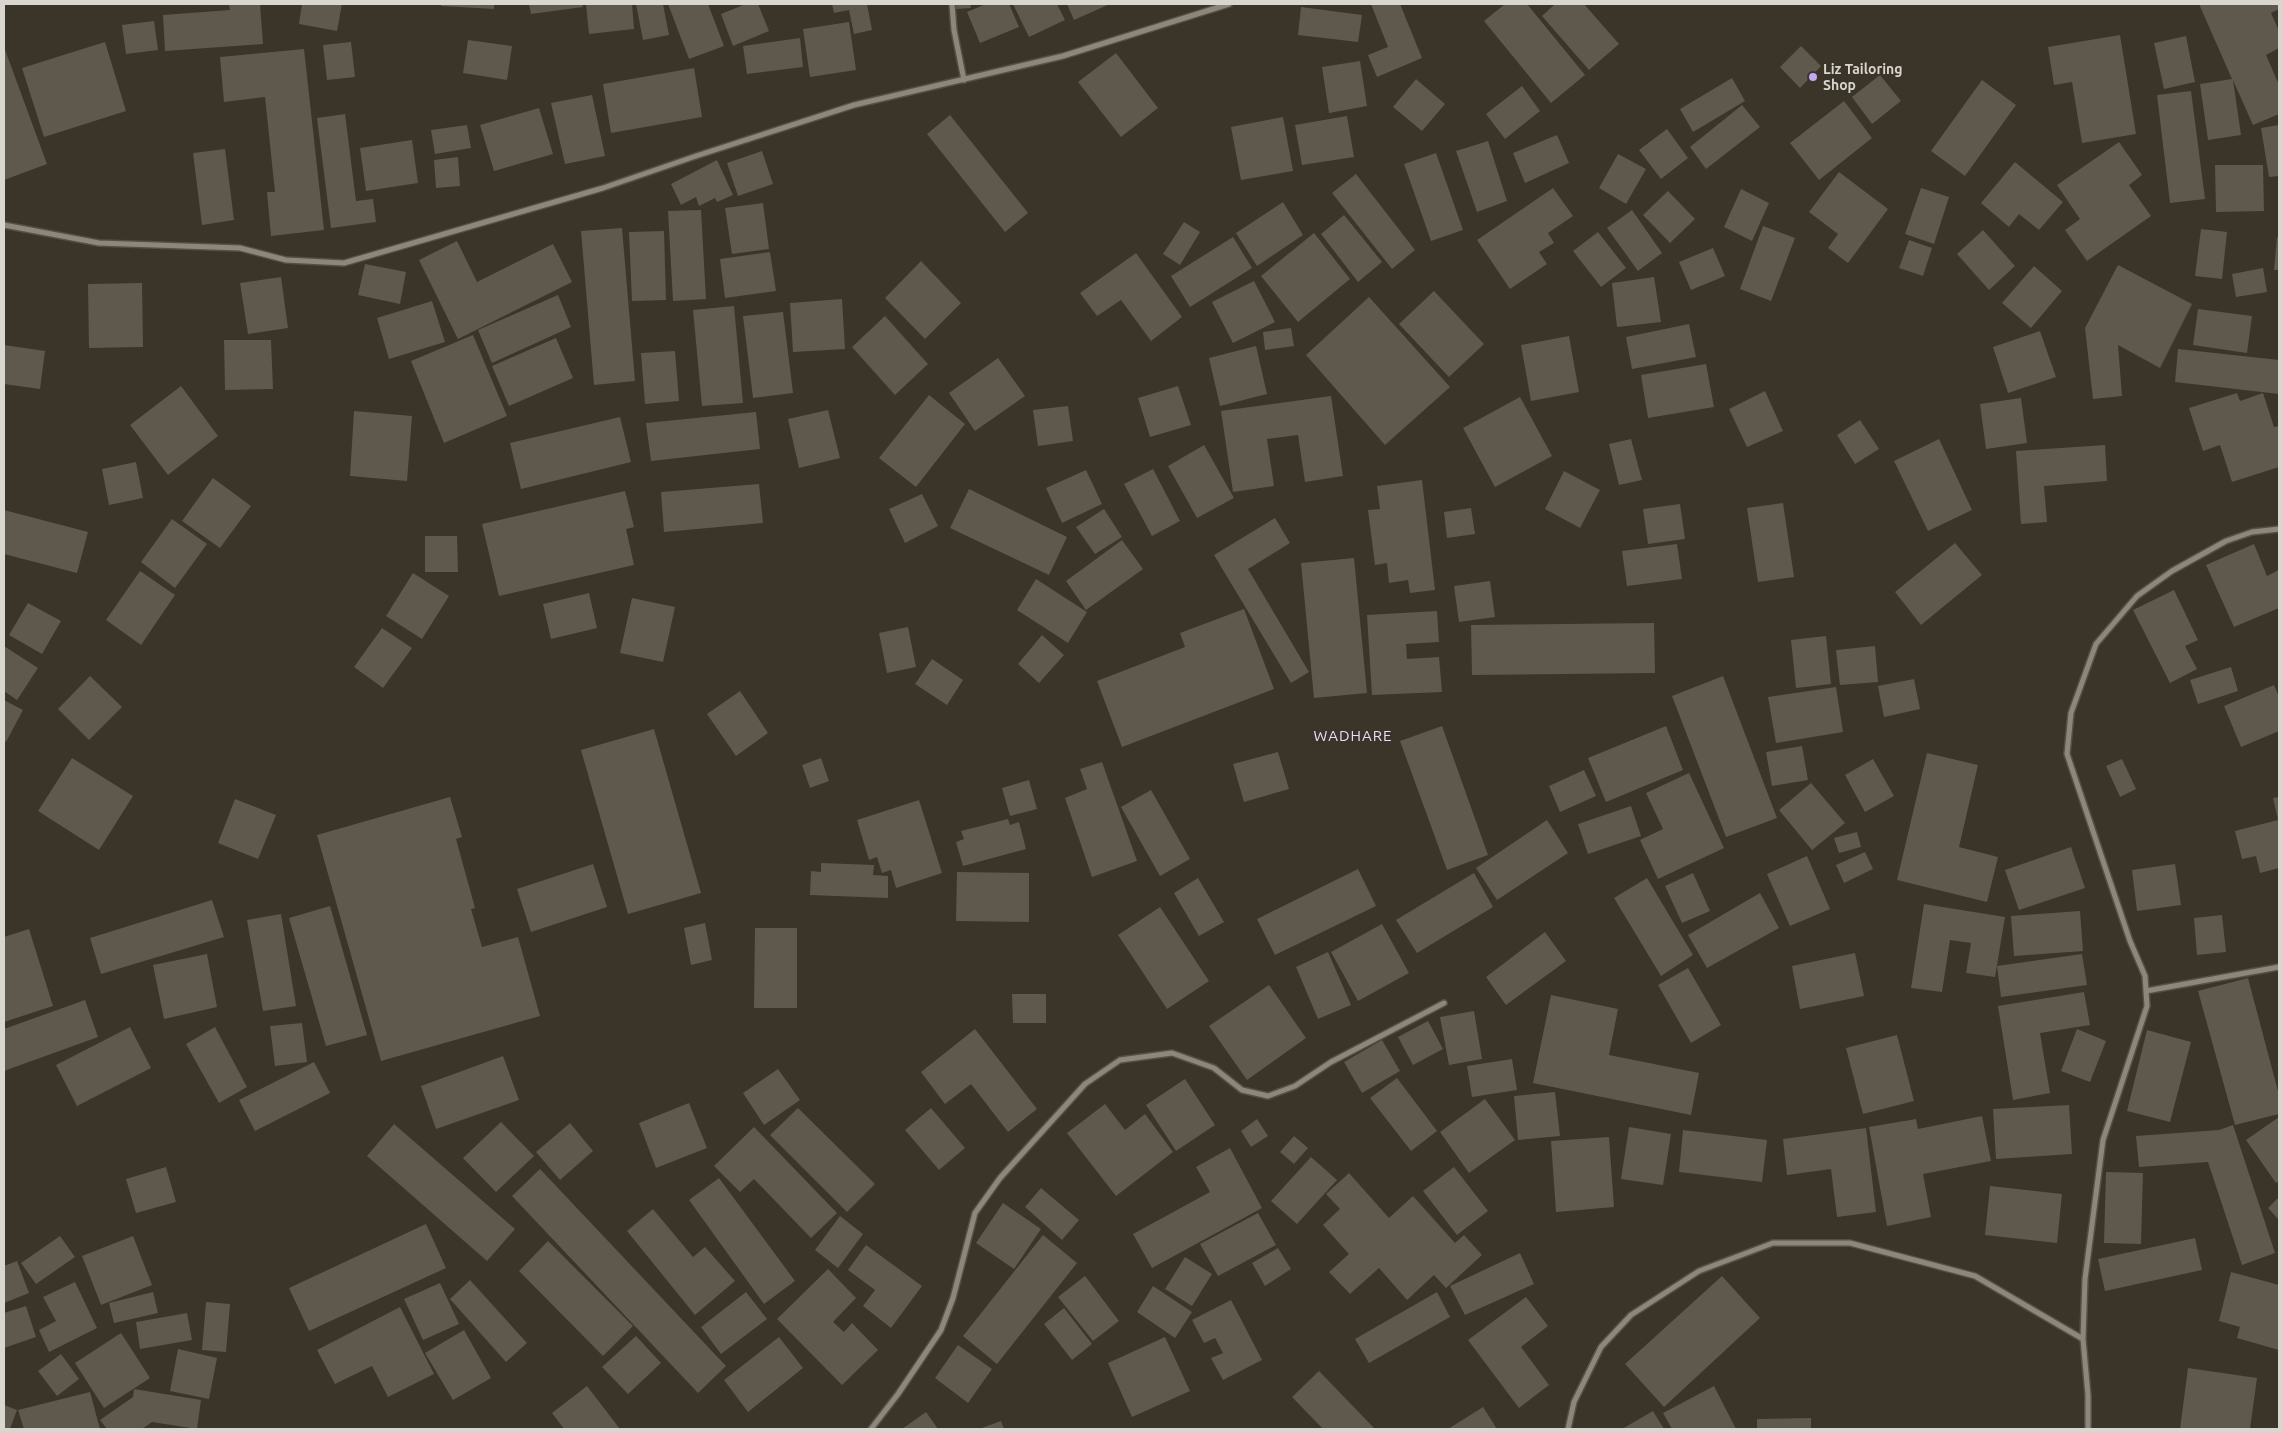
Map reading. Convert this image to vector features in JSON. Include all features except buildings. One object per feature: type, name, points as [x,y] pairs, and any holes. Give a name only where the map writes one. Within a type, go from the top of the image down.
[{"type":"street","points":[[952,4],[954,30],[964,80]]},
{"type":"street","points":[[4,225],[99,243],[240,248],[286,260],[344,263],[603,188],[854,105],[1063,56],[1229,4]]},
{"type":"street","points":[[2088,1429],[2088,1395],[2083,1339],[2085,1279],[2103,1140],[2147,1006],[2145,976],[2130,941],[2067,754],[2071,713],[2096,644],[2137,596],[2172,571],[2226,541],[2252,532],[2279,528]]},
{"type":"street","points":[[2146,990],[2279,967]]},
{"type":"street","points":[[871,1429],[941,1330],[953,1298],[975,1213],[1000,1178],[1084,1084],[1120,1060],[1172,1053],[1214,1068],[1242,1090],[1268,1096],[1295,1086],[1331,1062],[1444,1003]]},
{"type":"street","points":[[1568,1429],[1574,1402],[1602,1347],[1631,1315],[1699,1271],[1773,1243],[1850,1243],[1975,1276],[2083,1339]]},
{"type":"place","name":"Liz Tailoring Shop","points":[[1813,77]]},
{"type":"district","name":"WADHARE","points":[[1353,736]]}]
